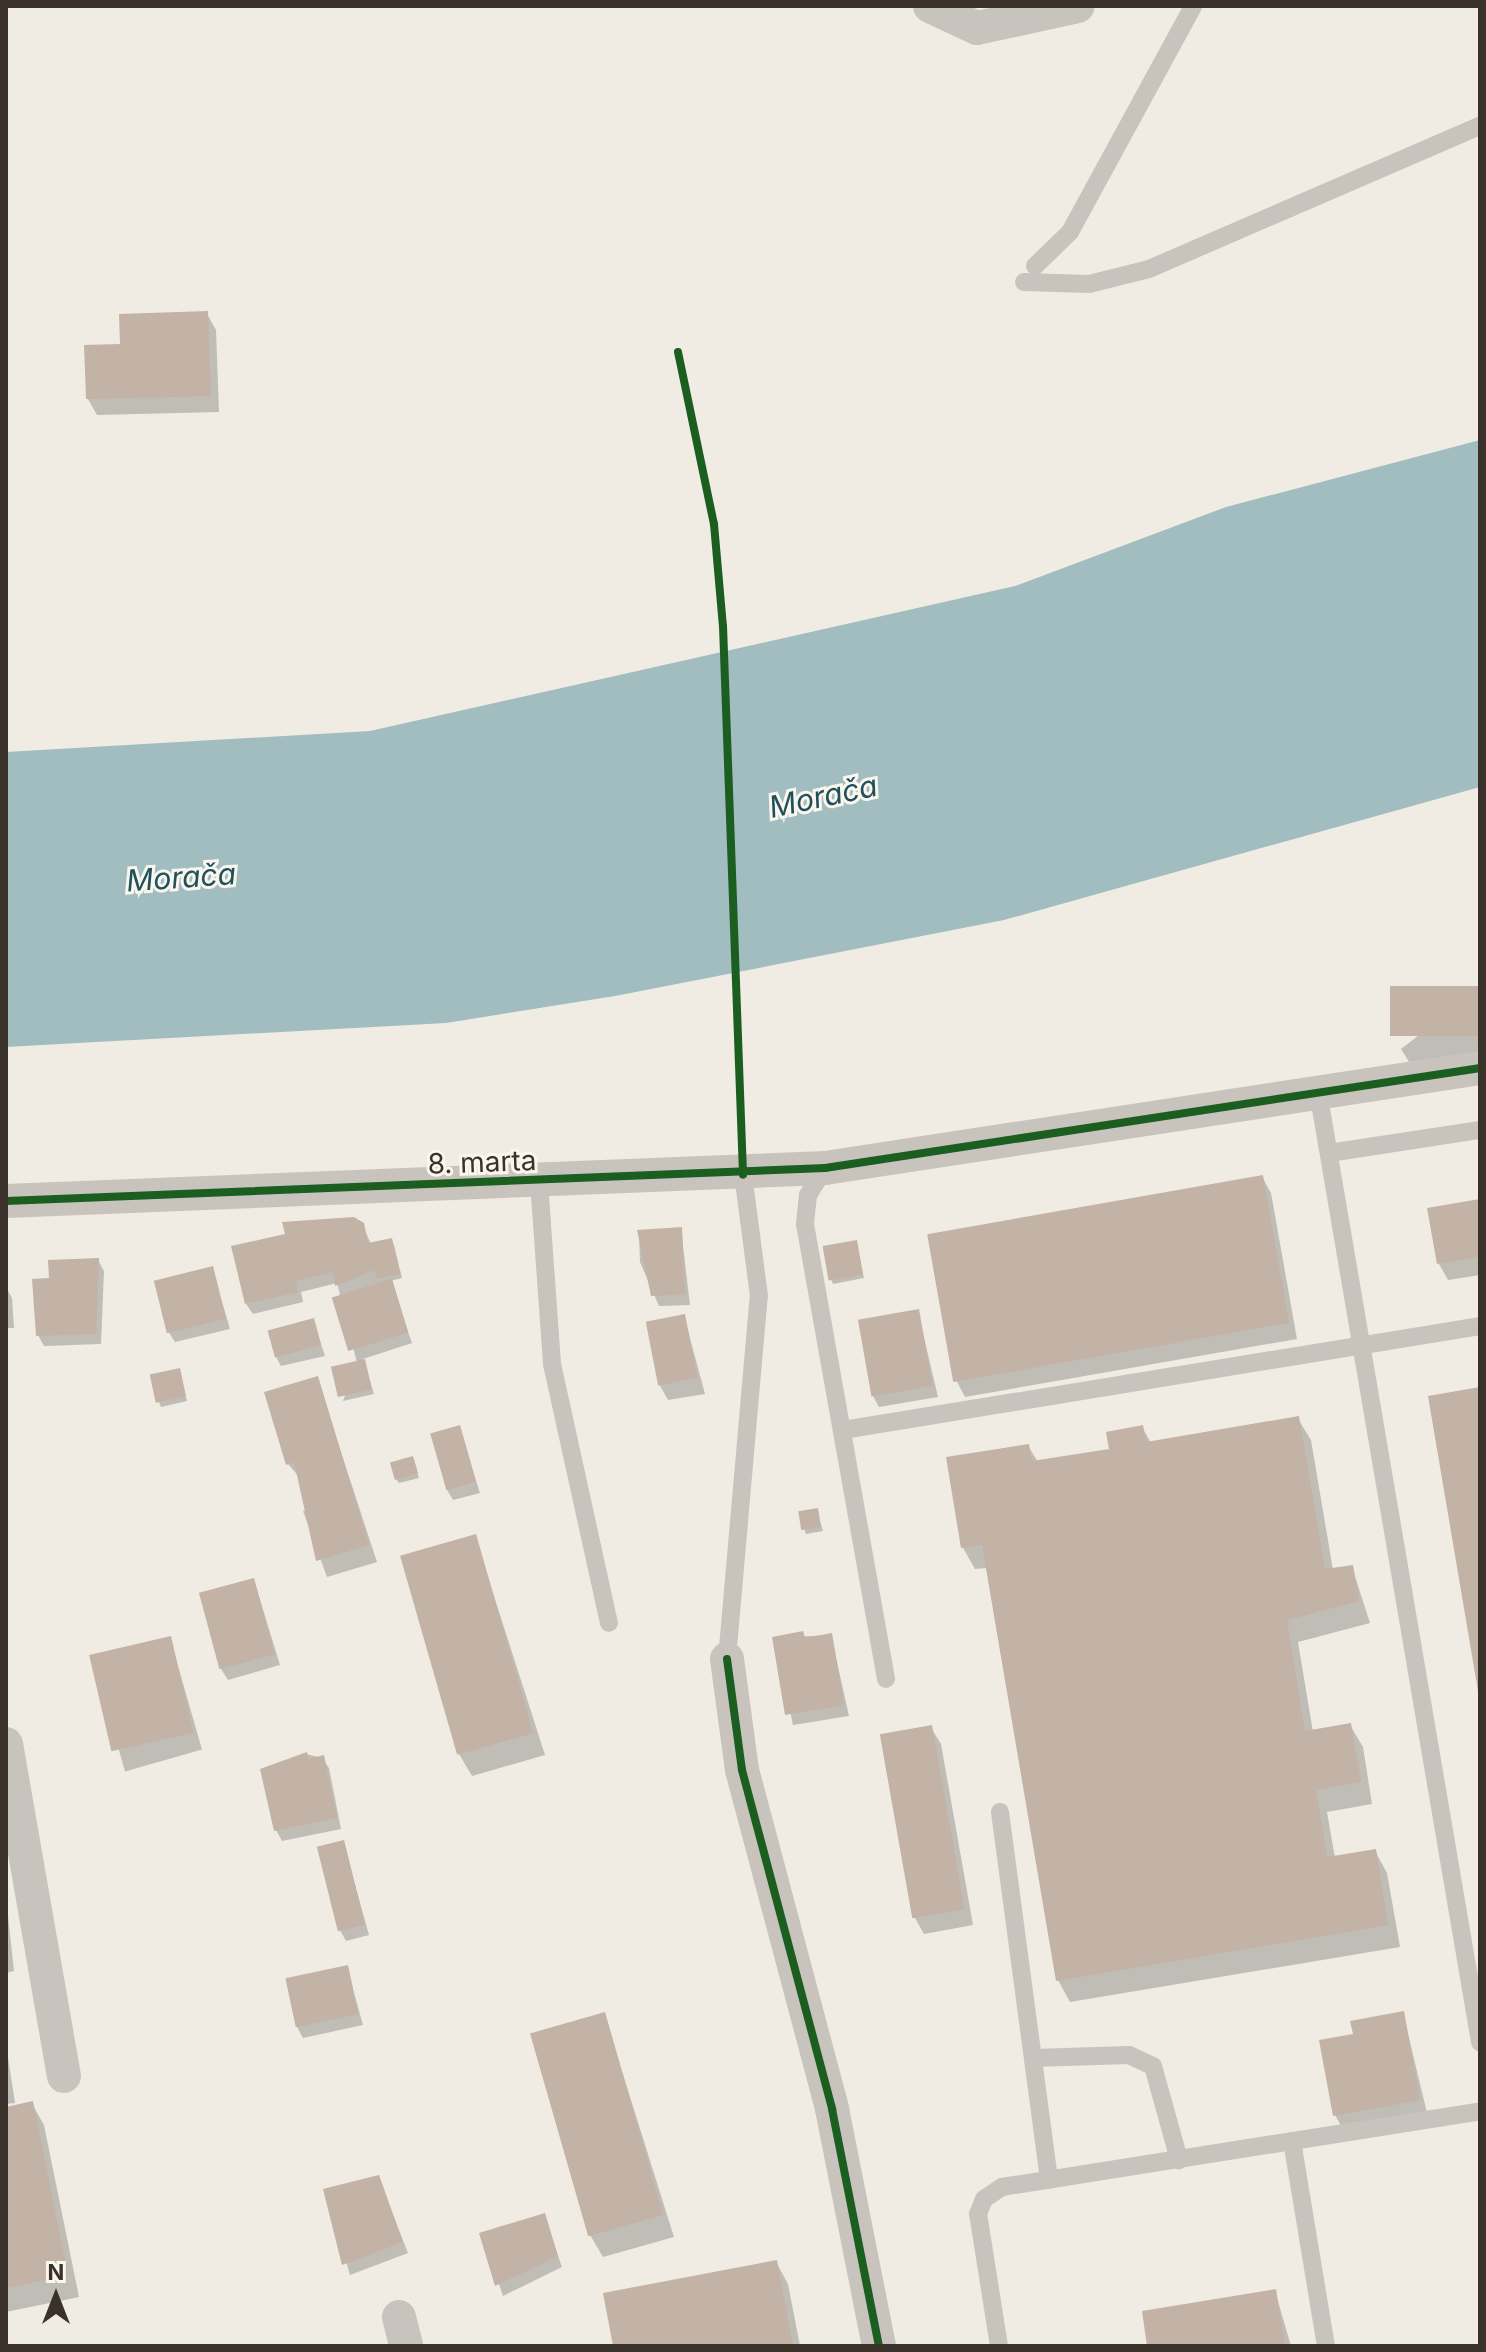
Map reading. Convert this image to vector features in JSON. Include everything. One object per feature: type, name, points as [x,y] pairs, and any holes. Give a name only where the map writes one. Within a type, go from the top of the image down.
[{"type":"street","points":[[930,6],[977,28],[1078,6]]},
{"type":"street","name":"8. marta","points":[[6,1201],[743,1175],[825,1168],[1319,1097],[1480,1068]]},
{"type":"street","points":[[727,1659],[742,1770],[832,2109],[879,2346]]},
{"type":"street","points":[[6,1744],[64,2076]]},
{"type":"lane","points":[[1035,266],[1070,232],[1193,6]]},
{"type":"lane","points":[[1024,282],[1089,284],[1149,269],[1480,126]]},
{"type":"lane","points":[[1319,1097],[1364,1344],[1480,2042]]},
{"type":"lane","points":[[1329,1153],[1480,1130]]},
{"type":"lane","points":[[825,1168],[808,1195],[805,1224],[886,1679]]},
{"type":"lane","points":[[727,1659],[729,1576],[759,1308],[743,1175]]},
{"type":"lane","points":[[539,1182],[552,1364],[609,1623]]},
{"type":"lane","points":[[843,1430],[1480,1326]]},
{"type":"lane","points":[[1000,1812],[1049,2180]]},
{"type":"lane","points":[[1033,2058],[1129,2055],[1153,2066],[1165,2090],[1179,2160]]},
{"type":"lane","points":[[999,2346],[978,2214],[984,2199],[1002,2187],[1480,2111]]},
{"type":"lane","points":[[1292,2141],[1326,2346]]},
{"type":"water","name":"Morača","points":[[1480,440],[1480,787],[1004,920],[615,996],[446,1023],[6,1047],[6,752],[370,731],[1015,586],[1226,507]]},
{"type":"building","points":[[208,311],[211,396],[86,399],[84,345],[120,344],[119,314]]},
{"type":"building","points":[[1390,986],[1480,986],[1480,1036],[1390,1036]]},
{"type":"building","points":[[1263,1175],[1289,1323],[953,1382],[927,1234]]},
{"type":"building","points":[[1480,1199],[1480,1257],[1437,1264],[1427,1208]]},
{"type":"building","points":[[354,1217],[364,1223],[368,1243],[392,1238],[400,1274],[377,1279],[375,1270],[335,1286],[333,1272],[296,1281],[298,1292],[245,1304],[231,1246],[285,1234],[282,1222]]},
{"type":"building","points":[[682,1227],[685,1294],[651,1296],[637,1230]]},
{"type":"building","points":[[857,1240],[863,1274],[829,1281],[823,1246]]},
{"type":"building","points":[[99,1258],[96,1334],[36,1336],[32,1279],[49,1278],[48,1260]]},
{"type":"building","points":[[213,1266],[226,1318],[167,1333],[154,1281]]},
{"type":"building","points":[[392,1279],[408,1333],[348,1351],[332,1297]]},
{"type":"building","points":[[919,1309],[933,1386],[871,1397],[858,1320]]},
{"type":"building","points":[[685,1314],[697,1378],[658,1385],[646,1322]]},
{"type":"building","points":[[314,1318],[321,1345],[275,1357],[268,1330]]},
{"type":"building","points":[[365,1359],[372,1389],[338,1397],[331,1367]]},
{"type":"building","points":[[180,1368],[186,1396],[156,1403],[150,1374]]},
{"type":"building","points":[[318,1376],[369,1545],[316,1561],[294,1462],[286,1465],[264,1392]]},
{"type":"building","points":[[1480,1387],[1480,1691],[1478,1691],[1428,1396]]},
{"type":"building","points":[[1299,1416],[1325,1569],[1353,1565],[1359,1601],[1287,1620],[1305,1731],[1351,1723],[1361,1782],[1316,1790],[1327,1857],[1376,1849],[1388,1925],[1056,1981],[982,1545],[961,1548],[946,1457],[1029,1444],[1032,1461],[1109,1449],[1106,1432],[1143,1425],[1146,1442]]},
{"type":"building","points":[[460,1425],[476,1482],[446,1490],[430,1434]]},
{"type":"building","points":[[413,1456],[418,1473],[395,1480],[390,1463]]},
{"type":"building","points":[[818,1508],[821,1527],[801,1530],[798,1511]]},
{"type":"building","points":[[476,1534],[533,1733],[457,1755],[400,1556]]},
{"type":"building","points":[[254,1578],[274,1654],[219,1669],[199,1593]]},
{"type":"building","points":[[803,1631],[805,1638],[832,1633],[844,1705],[785,1715],[772,1637]]},
{"type":"building","points":[[171,1636],[193,1732],[111,1751],[89,1655]]},
{"type":"building","points":[[932,1725],[964,1909],[912,1918],[880,1734]]},
{"type":"building","points":[[307,1752],[308,1759],[324,1755],[337,1818],[274,1831],[260,1769]]},
{"type":"building","points":[[344,1840],[365,1924],[338,1931],[317,1847]]},
{"type":"building","points":[[348,1965],[358,2014],[296,2027],[285,1978]]},
{"type":"building","points":[[1404,2011],[1420,2100],[1333,2116],[1319,2040],[1353,2034],[1350,2021]]},
{"type":"building","points":[[605,2012],[663,2215],[588,2236],[530,2033]]},
{"type":"building","points":[[33,2101],[68,2275],[6,2288],[6,2107]]},
{"type":"building","points":[[379,2175],[403,2242],[342,2265],[323,2189]]},
{"type":"building","points":[[545,2213],[558,2256],[495,2286],[479,2233]]},
{"type":"building","points":[[777,2260],[793,2346],[613,2346],[603,2293]]},
{"type":"building","points":[[1276,2289],[1285,2346],[1147,2346],[1142,2311]]},
{"type":"cycle path","points":[[678,352],[714,524],[723,626],[743,1175]]},
{"type":"cycle path","points":[[6,1201],[825,1168],[1480,1068]]},
{"type":"cycle path","points":[[727,1659],[742,1770],[832,2109],[879,2346]]}]
